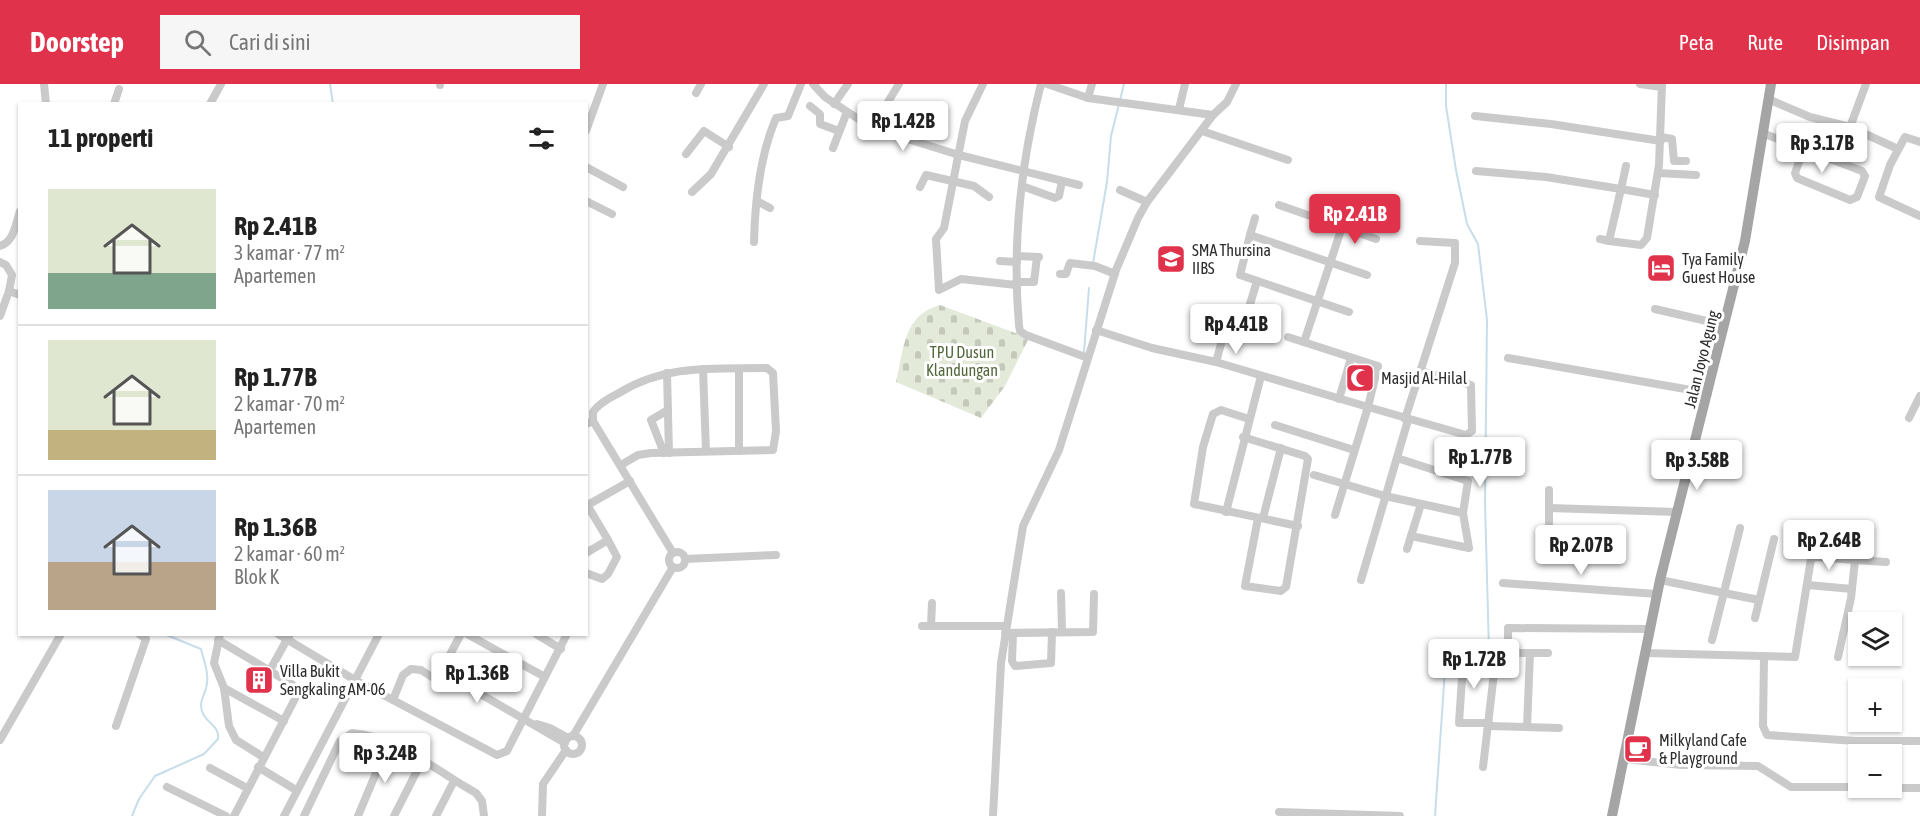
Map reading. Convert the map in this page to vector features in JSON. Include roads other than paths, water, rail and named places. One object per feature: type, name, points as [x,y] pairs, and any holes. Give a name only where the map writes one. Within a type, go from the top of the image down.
[{"type":"main road","name":"Jalan Joyo Agung","points":[[1612,816],[1660,580],[1745,241],[1771,84]]},
{"type":"street","points":[[44,84],[46,102]]},
{"type":"street","points":[[211,102],[221,84]]},
{"type":"street","points":[[588,125],[603,84]]},
{"type":"street","points":[[696,93],[701,84]]},
{"type":"street","points":[[692,192],[711,174],[729,147],[764,84]]},
{"type":"street","points":[[754,242],[757,201],[766,149],[774,122],[777,117],[788,116],[801,84]]},
{"type":"street","points":[[813,84],[834,104],[872,128],[959,155],[1079,185]]},
{"type":"street","points":[[834,104],[848,84]]},
{"type":"street","points":[[872,128],[899,84]]},
{"type":"street","points":[[983,84],[965,121],[951,182],[944,228],[936,239],[939,290],[961,279],[1034,282],[1038,257],[1000,261]]},
{"type":"street","points":[[1041,84],[1029,131],[1023,172],[1016,283],[1020,331],[1088,358]]},
{"type":"street","points":[[1047,84],[1088,98],[1213,115]]},
{"type":"street","points":[[1088,98],[1092,84]]},
{"type":"street","points":[[1179,109],[1185,84]]},
{"type":"street","points":[[993,816],[999,677],[1023,526],[1059,450],[1128,237],[1147,202],[1213,115],[1227,102],[1236,84]]},
{"type":"street","points":[[1600,239],[1644,244],[1658,173],[1662,86],[1640,84]]},
{"type":"street","points":[[1850,127],[1866,84]]},
{"type":"street","points":[[115,102],[119,89]]},
{"type":"street","points":[[1768,99],[1810,117],[1850,127],[1898,149]]},
{"type":"street","points":[[810,106],[820,114],[820,124],[839,131]]},
{"type":"street","points":[[833,148],[848,112]]},
{"type":"street","points":[[1474,116],[1672,139],[1674,161],[1686,161]]},
{"type":"street","points":[[1202,131],[1288,160]]},
{"type":"street","points":[[686,154],[704,132],[729,147]]},
{"type":"street","points":[[1762,133],[1804,148],[1862,171],[1864,176],[1857,197],[1850,200],[1797,178],[1795,173],[1804,148]]},
{"type":"street","points":[[1920,142],[1905,137],[1879,197],[1920,216]]},
{"type":"street","points":[[1609,241],[1626,166]]},
{"type":"street","points":[[588,168],[623,187]]},
{"type":"street","points":[[1476,171],[1545,177],[1655,195]]},
{"type":"street","points":[[1658,173],[1696,175]]},
{"type":"street","points":[[920,187],[926,176],[974,186],[989,197]]},
{"type":"street","points":[[1022,186],[1055,198],[1059,196],[1062,181]]},
{"type":"street","points":[[1120,190],[1147,202]]},
{"type":"street","points":[[757,201],[770,208]]},
{"type":"street","points":[[588,202],[612,214]]},
{"type":"street","points":[[1279,205],[1376,238]]},
{"type":"street","points":[[9,241],[18,216]]},
{"type":"street","points":[[1255,218],[1239,273],[1349,312]]},
{"type":"street","points":[[1304,342],[1342,227]]},
{"type":"street","points":[[1250,235],[1367,275]]},
{"type":"street","points":[[1361,580],[1421,371],[1455,264],[1456,245],[1453,242],[1420,241]]},
{"type":"street","points":[[0,262],[6,265],[12,276],[0,316]]},
{"type":"street","points":[[1060,274],[1066,274],[1070,263],[1095,266],[1115,274]]},
{"type":"street","points":[[1244,324],[1257,281]]},
{"type":"street","points":[[9,291],[18,294]]},
{"type":"street","points":[[1655,309],[1724,325]]},
{"type":"street","points":[[1206,313],[1256,327]]},
{"type":"street","points":[[1216,362],[1228,319]]},
{"type":"street","points":[[1096,330],[1152,348],[1216,362],[1466,435],[1472,431],[1471,385],[1421,371]]},
{"type":"street","points":[[1288,337],[1378,366],[1335,515]]},
{"type":"street","points":[[1339,399],[1351,358]]},
{"type":"street","points":[[1508,358],[1708,393]]},
{"type":"street","points":[[621,465],[638,455],[773,450],[776,431],[773,372],[767,368],[703,369],[667,373],[641,380],[596,409],[590,422],[621,465],[673,553]]},
{"type":"street","points":[[703,369],[706,452]]},
{"type":"street","points":[[739,369],[740,451]]},
{"type":"street","points":[[667,373],[668,410],[665,444],[667,453]]},
{"type":"street","points":[[1226,512],[1249,418],[1262,376]]},
{"type":"street","points":[[1909,418],[1920,396]]},
{"type":"street","points":[[665,444],[651,420],[668,410]]},
{"type":"street","points":[[1249,418],[1216,411],[1203,447],[1194,504],[1298,526]]},
{"type":"street","points":[[1275,425],[1354,450]]},
{"type":"street","points":[[1244,437],[1281,448],[1308,459],[1285,590],[1248,588],[1244,583],[1281,448]]},
{"type":"street","points":[[1397,458],[1466,479],[1463,513],[1469,548],[1411,536]]},
{"type":"street","points":[[1314,475],[1385,496],[1463,513]]},
{"type":"street","points":[[588,504],[630,481]]},
{"type":"street","points":[[1549,524],[1550,490]]},
{"type":"street","points":[[1407,549],[1421,504]]},
{"type":"street","points":[[588,507],[617,557],[606,577],[600,579],[588,574]]},
{"type":"street","points":[[1549,508],[1677,512]]},
{"type":"street","points":[[1712,640],[1740,528]]},
{"type":"street","points":[[1755,618],[1774,539]]},
{"type":"street","points":[[588,552],[608,540]]},
{"type":"street","points":[[673,553],[682,554],[685,559]]},
{"type":"street","points":[[673,553],[669,560],[673,567]]},
{"type":"street","points":[[685,559],[776,555]]},
{"type":"street","points":[[1644,653],[1795,657],[1813,557],[1886,562]]},
{"type":"street","points":[[673,567],[680,567],[685,559]]},
{"type":"street","points":[[1838,657],[1852,589],[1855,560]]},
{"type":"street","points":[[542,816],[543,784],[673,567]]},
{"type":"street","points":[[1660,580],[1759,600]]},
{"type":"street","points":[[1503,583],[1657,594]]},
{"type":"street","points":[[1808,585],[1852,589]]},
{"type":"street","points":[[1061,593],[1062,632]]},
{"type":"street","points":[[922,626],[1008,631],[1093,632],[1094,594]]},
{"type":"street","points":[[931,626],[932,603]]},
{"type":"street","points":[[1483,767],[1494,674],[1498,663],[1508,653],[1508,628],[1649,628]]},
{"type":"street","points":[[1008,631],[1012,662],[1015,666],[1051,663],[1052,632]]},
{"type":"street","points":[[0,740],[60,636]]},
{"type":"street","points":[[116,726],[146,639],[142,636]]},
{"type":"street","points":[[284,816],[378,636]]},
{"type":"street","points":[[393,700],[404,675],[414,668],[432,676],[441,671],[460,636]]},
{"type":"street","points":[[471,636],[545,676]]},
{"type":"street","points":[[539,636],[561,649]]},
{"type":"street","points":[[269,672],[288,637],[355,680],[497,755],[507,751],[566,636]]},
{"type":"street","points":[[234,816],[298,690],[219,637],[214,663],[224,688],[231,731],[236,740],[263,757]]},
{"type":"street","points":[[1508,653],[1548,653]]},
{"type":"street","points":[[1527,727],[1530,653]]},
{"type":"street","points":[[1764,657],[1763,726],[1767,735],[1856,741],[1920,741]]},
{"type":"street","points":[[1498,663],[1463,663],[1459,723],[1559,728]]},
{"type":"street","points":[[441,671],[568,742]]},
{"type":"street","points":[[224,688],[284,721]]},
{"type":"street","points":[[304,816],[346,735],[352,733],[372,735],[389,742],[480,796],[484,816]]},
{"type":"street","points":[[358,816],[389,742]]},
{"type":"street","points":[[1625,759],[1682,765],[1758,766],[1791,787],[1848,787]]},
{"type":"street","points":[[394,816],[422,761]]},
{"type":"street","points":[[210,768],[247,788]]},
{"type":"street","points":[[258,768],[296,790]]},
{"type":"street","points":[[436,816],[454,781]]},
{"type":"street","points":[[167,787],[226,816]]},
{"type":"street","points":[[1902,788],[1920,788]]},
{"type":"street","points":[[1279,812],[1400,816]]},
{"type":"waterway","points":[[330,84],[333,102]]},
{"type":"waterway","points":[[1093,263],[1107,182],[1111,136],[1124,84]]},
{"type":"waterway","points":[[1435,816],[1446,655],[1450,653],[1483,654],[1489,651],[1485,503],[1487,320],[1478,244],[1467,224],[1456,170],[1446,106],[1446,84]]},
{"type":"waterway","points":[[1084,352],[1089,288]]},
{"type":"waterway","points":[[132,816],[139,799],[155,776],[204,754],[218,739],[217,730],[206,718],[201,708],[207,679],[201,649],[169,636]]},
{"type":"place","name":"SMA Thursina IIBS","points":[[1171,259]]},
{"type":"place","name":"Tya Family Guest House","points":[[1661,268]]},
{"type":"place","name":"Masjid Al-Hilal","points":[[1360,378]]},
{"type":"place","name":"Villa Bukit Sengkaling AM-06","points":[[259,680]]},
{"type":"place","name":"Milkyland Cafe & Playground","points":[[1638,749]]},
{"type":"park label","name":"TPU Dusun Klandungan","points":[[962,361]]}]
